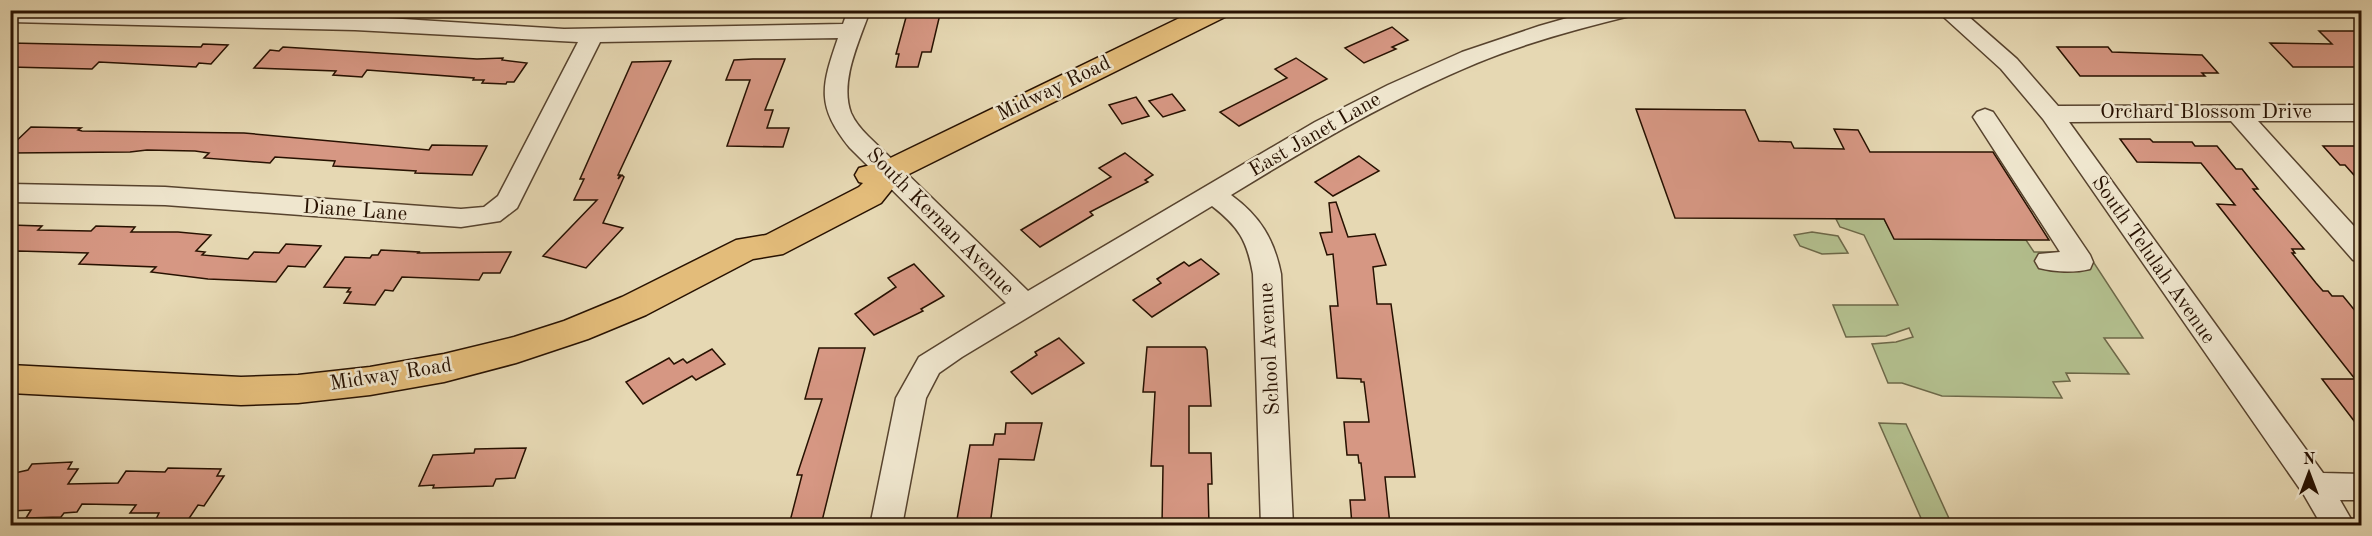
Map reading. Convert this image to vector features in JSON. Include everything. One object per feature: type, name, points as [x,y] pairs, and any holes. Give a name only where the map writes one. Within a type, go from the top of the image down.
[{"type":"main road","name":"Midway Road","points":[[10,379],[241,391],[298,389],[407,376],[488,357],[576,330],[634,306],[747,248],[772,246],[870,195],[890,171],[1218,10]]},
{"type":"street","name":"East Janet Lane","points":[[1024,305],[1324,128],[1422,77],[1517,40],[1626,10]]},
{"type":"street","name":"South Telulah Avenue","points":[[1947,10],[2009,64],[2051,114],[2315,486],[2339,525]]},
{"type":"street","points":[[10,15],[355,23],[592,36],[856,21]]},
{"type":"street","name":"South Kernan Avenue","points":[[856,21],[837,80],[837,105],[849,131],[1024,305],[929,365],[920,378],[911,398],[886,525]]},
{"type":"street","name":"Diane Lane","points":[[10,193],[165,196],[461,218],[491,215],[508,202],[592,36]]},
{"type":"street","points":[[2237,112],[2361,253]]},
{"type":"street","name":"Orchard Blossom Drive","points":[[2051,114],[2361,112]]},
{"type":"street","points":[[1985,117],[2080,262],[2048,261]]},
{"type":"street","name":"School Avenue","points":[[1213,194],[1249,224],[1259,238],[1263,249],[1277,525]]},
{"type":"street","points":[[2315,486],[2361,487]]},
{"type":"green space","points":[[1836,219],[1884,219],[1895,239],[2026,240],[2034,252],[2064,252],[2079,240],[2143,338],[2104,338],[2129,374],[2066,373],[2070,381],[2053,382],[2062,398],[1942,396],[1902,383],[1888,383],[1872,344],[1896,342],[1913,337],[1909,328],[1886,336],[1846,337],[1833,305],[1898,305],[1864,235],[1840,227]]},
{"type":"green space","points":[[1812,232],[1838,236],[1848,253],[1822,254],[1800,246],[1794,235]]},
{"type":"green space","points":[[1879,423],[1906,424],[1952,525],[1924,525]]},
{"type":"building","points":[[908,10],[941,10],[931,52],[922,52],[918,67],[896,67],[899,54],[896,54]]},
{"type":"building","points":[[1392,27],[1408,40],[1392,47],[1396,49],[1364,63],[1345,48]]},
{"type":"building","points":[[2319,31],[2361,31],[2361,74],[2355,67],[2293,67],[2270,43],[2332,44]]},
{"type":"building","points":[[10,43],[201,47],[203,44],[228,45],[211,64],[199,63],[196,67],[99,62],[92,69],[10,67]]},
{"type":"building","points":[[283,47],[477,59],[503,58],[502,60],[527,63],[514,82],[506,84],[482,83],[484,80],[473,80],[474,78],[367,70],[362,77],[333,75],[336,71],[254,68],[270,50],[279,51]]},
{"type":"building","points":[[2057,47],[2108,47],[2112,52],[2202,55],[2218,73],[2202,73],[2205,76],[2080,76]]},
{"type":"building","points":[[1296,58],[1327,79],[1239,126],[1220,112],[1287,78],[1275,69]]},
{"type":"building","points":[[785,59],[765,110],[773,110],[767,128],[789,128],[783,147],[727,146],[750,80],[726,80],[734,60]]},
{"type":"building","points":[[671,61],[618,175],[620,175],[618,179],[622,175],[624,177],[603,223],[623,228],[586,268],[543,256],[597,200],[574,200],[584,179],[580,179],[632,62]]},
{"type":"building","points":[[1172,94],[1185,110],[1163,117],[1149,101]]},
{"type":"building","points":[[1136,97],[1149,116],[1122,124],[1109,105]]},
{"type":"building","points":[[1636,109],[1745,110],[1759,141],[1791,142],[1794,148],[1844,149],[1834,129],[1858,130],[1870,152],[1993,152],[2049,240],[1894,239],[1884,219],[1675,218]]},
{"type":"building","points":[[31,127],[81,128],[78,130],[82,131],[244,133],[429,150],[432,145],[487,146],[472,175],[333,166],[335,161],[275,157],[270,163],[204,158],[209,153],[195,151],[10,153],[10,147]]},
{"type":"building","points":[[2120,139],[2192,142],[2195,146],[2217,146],[2236,169],[2242,169],[2258,189],[2253,189],[2304,249],[2292,249],[2295,253],[2292,253],[2323,291],[2328,291],[2332,296],[2343,296],[2361,318],[2361,430],[2322,379],[2355,379],[2217,204],[2235,205],[2201,163],[2137,162]]},
{"type":"building","points":[[2323,146],[2361,146],[2361,183],[2345,165],[2340,165]]},
{"type":"building","points":[[1125,153],[1153,175],[1145,180],[1148,182],[1090,212],[1093,215],[1040,247],[1021,230],[1111,177],[1099,168]]},
{"type":"building","points":[[1359,156],[1379,171],[1333,196],[1315,182]]},
{"type":"building","points":[[1336,202],[1348,237],[1375,234],[1386,265],[1373,267],[1377,304],[1391,304],[1415,477],[1385,477],[1390,525],[1352,525],[1350,500],[1365,500],[1361,463],[1359,463],[1358,455],[1347,455],[1344,422],[1369,422],[1364,382],[1361,382],[1361,379],[1337,378],[1330,306],[1338,306],[1333,254],[1327,255],[1320,233],[1332,232],[1329,203]]},
{"type":"building","points":[[10,225],[42,226],[38,230],[91,231],[96,226],[135,227],[131,232],[211,235],[196,251],[205,252],[202,255],[248,259],[254,252],[279,253],[286,244],[321,246],[305,267],[288,266],[276,282],[208,279],[151,272],[156,267],[79,264],[88,253],[18,251],[10,259]]},
{"type":"building","points":[[381,250],[418,253],[511,252],[500,273],[483,273],[479,280],[402,277],[393,291],[385,290],[375,305],[344,303],[351,292],[347,292],[350,288],[324,287],[345,257],[370,258],[372,255],[378,255]]},
{"type":"building","points":[[1201,259],[1219,274],[1152,317],[1133,300],[1161,283],[1157,279],[1184,262],[1189,266]]},
{"type":"building","points":[[914,264],[944,296],[921,309],[923,311],[874,335],[855,314],[896,287],[888,278]]},
{"type":"building","points":[[1059,338],[1084,363],[1032,394],[1011,372],[1037,355],[1035,352]]},
{"type":"building","points":[[1147,347],[1205,347],[1207,350],[1211,406],[1189,406],[1189,453],[1211,453],[1212,484],[1208,484],[1209,525],[1162,525],[1163,466],[1151,466],[1155,392],[1143,392]]},
{"type":"building","points":[[819,348],[865,348],[821,525],[789,525],[802,475],[797,475],[822,399],[805,399]]},
{"type":"building","points":[[712,349],[725,364],[696,380],[692,376],[643,404],[626,382],[669,358],[674,364],[683,359],[687,363]]},
{"type":"building","points":[[1006,423],[1042,423],[1034,460],[999,459],[990,525],[956,525],[970,445],[993,445],[995,434],[1005,434]]},
{"type":"building","points":[[526,448],[515,478],[496,479],[493,486],[433,488],[434,485],[419,486],[433,455],[474,453],[475,449]]},
{"type":"building","points":[[72,462],[68,469],[78,469],[68,484],[118,483],[126,471],[165,472],[168,468],[221,469],[217,476],[224,476],[204,506],[198,505],[188,520],[156,519],[159,513],[130,513],[136,505],[82,504],[77,512],[64,513],[61,517],[26,518],[31,510],[10,511],[10,474],[28,470],[32,464]]}]
